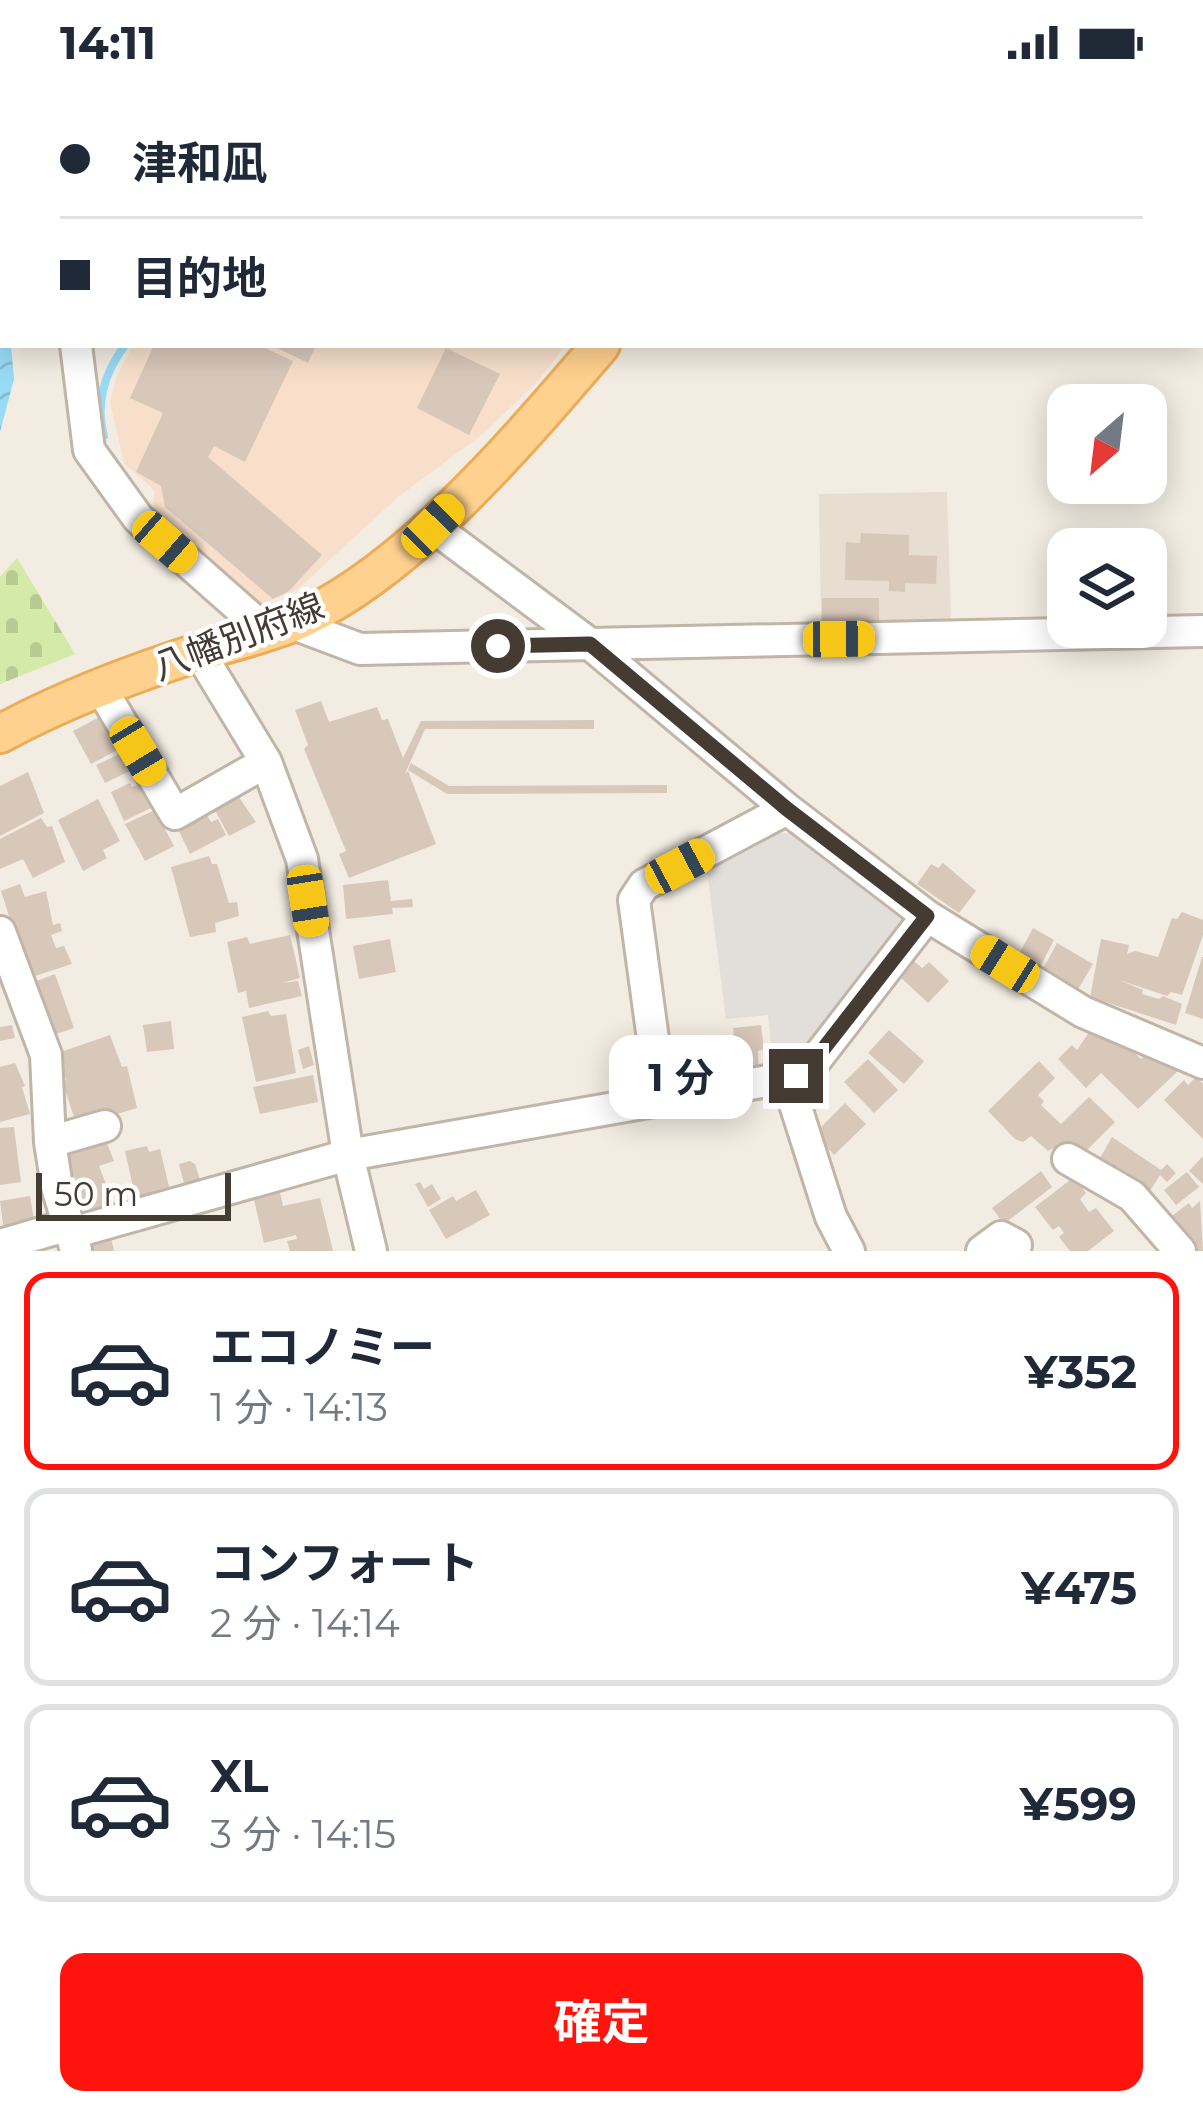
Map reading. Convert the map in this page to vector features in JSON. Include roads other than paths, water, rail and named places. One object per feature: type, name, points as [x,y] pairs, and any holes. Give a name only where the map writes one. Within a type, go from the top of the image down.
[{"type":"main road","name":"八幡別府線","points":[[0,734],[101,688],[279,627],[361,584],[433,526],[598,348]]},
{"type":"street","points":[[77,361],[89,449],[137,518],[279,627],[360,649],[1203,631]]},
{"type":"street","points":[[433,526],[590,644],[787,809],[927,916],[1083,1012],[1203,1063]]},
{"type":"street","points":[[199,652],[266,762],[302,859],[348,1155],[371,1251]]},
{"type":"street","points":[[101,688],[175,814],[266,762]]},
{"type":"street","points":[[661,1098],[634,900],[644,885],[787,809]]},
{"type":"street","points":[[0,1245],[72,1236],[348,1155],[804,1073],[927,916]]},
{"type":"street","points":[[0,932],[46,1055],[50,1142],[72,1236]]},
{"type":"street","points":[[787,1079],[831,1217],[849,1251]]},
{"type":"street","points":[[50,1142],[105,1126]]},
{"type":"street","points":[[1068,1159],[1132,1196],[1180,1251]]},
{"type":"street","points":[[982,1251],[1001,1237],[1016,1245]]},
{"type":"water","points":[[0,348],[11,348],[14,379],[0,432]]},
{"type":"waterway","points":[[104,436],[104,388],[123,348]]}]
